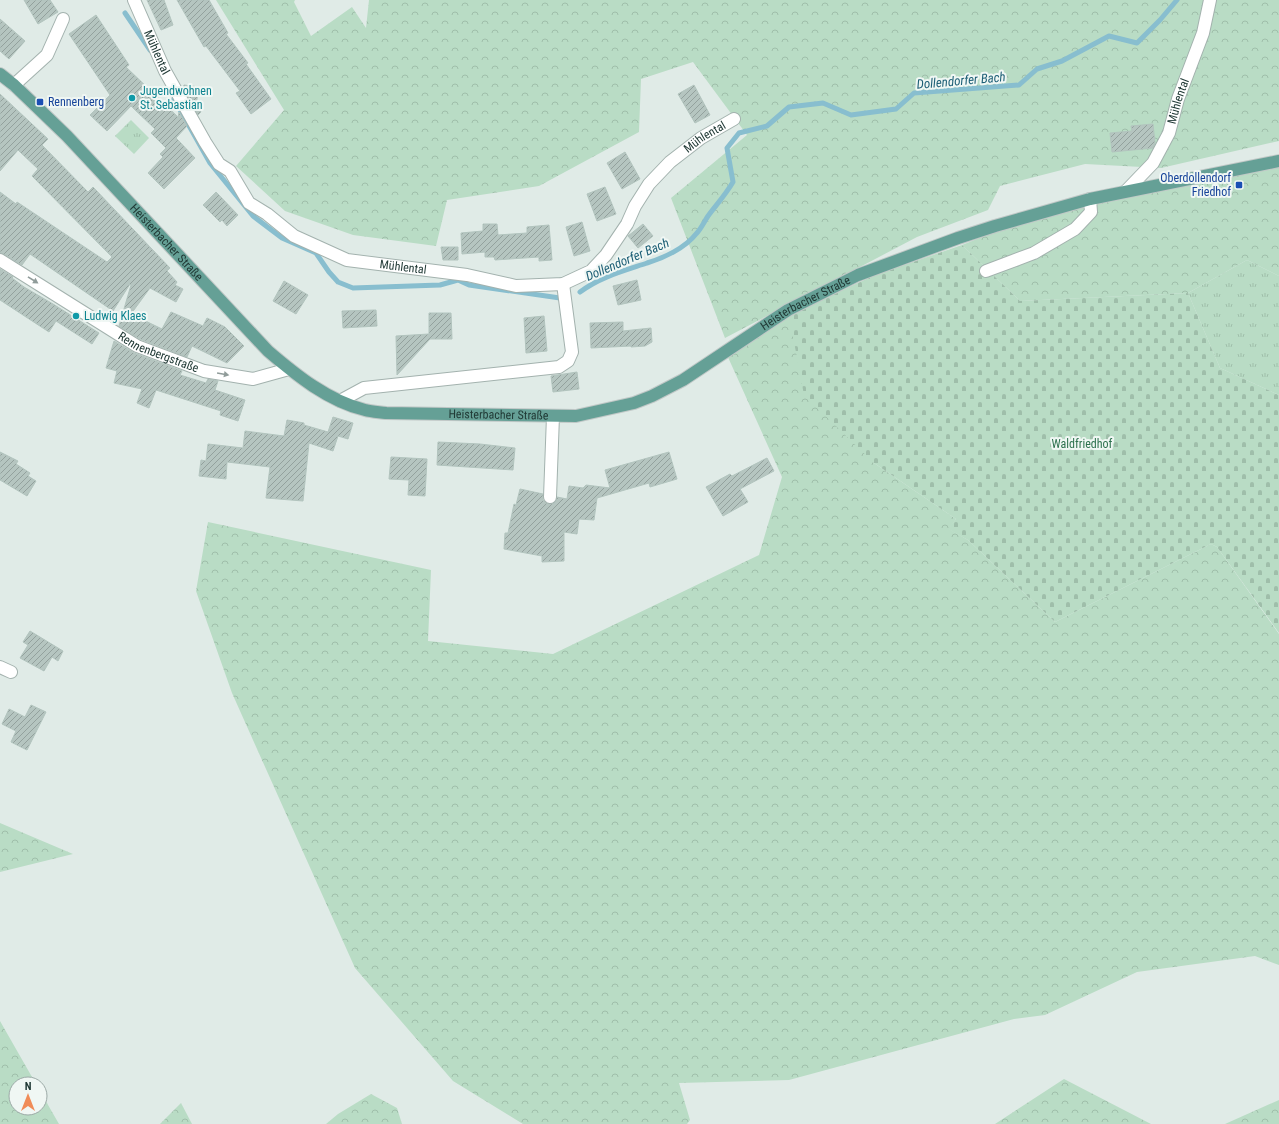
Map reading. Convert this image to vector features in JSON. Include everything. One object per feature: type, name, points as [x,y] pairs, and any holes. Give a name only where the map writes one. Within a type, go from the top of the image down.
[{"type":"main road","name":"Heisterbacher Straße","points":[[0,74],[14,84],[67,136],[268,351],[289,369],[340,401],[364,410],[386,413],[576,416],[634,403],[652,396],[683,380],[788,310],[858,275],[958,238],[1090,199],[1279,161]]},
{"type":"street","name":"Mühlental","points":[[134,0],[165,71],[212,153],[219,164],[230,172],[249,203],[267,214],[294,236],[347,260],[467,275],[516,286],[563,284],[591,271],[606,255],[627,224],[635,206],[649,184],[670,162],[701,138],[734,120]]},
{"type":"street","name":"Mühlental","points":[[1126,191],[1153,163],[1169,133],[1178,99],[1203,33],[1210,0]]},
{"type":"street","points":[[14,84],[46,55],[64,19]]},
{"type":"street","points":[[986,271],[1034,253],[1075,229],[1091,212],[1090,199]]},
{"type":"street","name":"Rennenbergstraße","points":[[0,260],[137,346],[204,371],[253,379],[289,369]]},
{"type":"street","points":[[340,401],[364,388],[560,367],[568,361],[572,352],[563,284]]},
{"type":"street","points":[[550,497],[553,416]]},
{"type":"street","points":[[0,667],[11,672]]},
{"type":"green space","points":[[216,0],[295,0],[294,2],[311,36],[352,7],[366,28],[369,0],[1279,0],[1279,141],[1161,168],[1085,164],[1000,186],[988,210],[917,237],[725,338],[671,198],[747,135],[693,62],[641,79],[639,132],[539,186],[447,200],[436,246],[353,235],[285,211],[236,166],[284,110]]},
{"type":"green space","points":[[131,120],[149,138],[134,154],[115,136]]},
{"type":"green space","points":[[1279,167],[1279,276],[1247,260],[1188,293],[1020,301],[962,245],[1012,225],[1091,204]]},
{"type":"green space","name":"Waldfriedhof","points":[[962,245],[1020,301],[1188,293],[1220,368],[1279,395],[1279,633],[1217,547],[1211,544],[1055,622],[968,540],[948,529],[956,519],[874,463],[804,395],[789,315],[875,275]]},
{"type":"green space","points":[[1247,260],[1279,276],[1279,395],[1220,368],[1188,293]]},
{"type":"green space","points":[[789,315],[874,463],[956,519],[949,529],[968,540],[1055,622],[1211,544],[1217,547],[1279,634],[1279,965],[1255,956],[1137,972],[1045,1015],[1014,1019],[789,1080],[679,1083],[690,1120],[687,1124],[523,1124],[453,1081],[355,968],[232,693],[196,591],[208,522],[431,570],[428,641],[553,654],[759,555],[782,477],[727,355]]},
{"type":"green space","points":[[0,823],[73,854],[0,872]]},
{"type":"green space","points":[[0,1021],[31,1076],[8,1076],[8,1116],[48,1116],[48,1105],[59,1124],[0,1124]]},
{"type":"green space","points":[[1064,1079],[1151,1124],[995,1124]]},
{"type":"green space","points":[[371,1094],[397,1108],[402,1124],[326,1124],[338,1114]]},
{"type":"green space","points":[[1279,1100],[1279,1124],[1225,1124]]},
{"type":"green space","points":[[181,1103],[192,1124],[160,1124]]},
{"type":"building","points":[[24,0],[50,0],[58,12],[38,24]]},
{"type":"building","points":[[147,0],[164,0],[173,25],[161,30]]},
{"type":"building","points":[[177,0],[209,0],[228,33],[226,34],[248,63],[246,64],[271,99],[251,114],[236,93],[240,91],[206,46],[204,47]]},
{"type":"building","name":"Jugendwohnen St. Sebastian","points":[[96,15],[129,65],[126,67],[178,117],[179,112],[187,126],[176,138],[195,158],[164,189],[148,173],[163,157],[160,154],[166,148],[151,133],[155,129],[131,106],[107,131],[90,115],[110,95],[69,34]]},
{"type":"building","points":[[0,19],[25,41],[9,59],[0,51]]},
{"type":"building","points":[[184,85],[199,87],[196,105],[201,112],[198,115],[183,88]]},
{"type":"building","points":[[694,85],[710,115],[695,123],[678,94]]},
{"type":"building","points":[[0,94],[48,139],[42,145],[88,192],[93,187],[170,268],[167,271],[177,282],[175,285],[183,289],[176,302],[150,288],[131,314],[162,329],[171,312],[203,326],[207,318],[225,327],[244,346],[227,363],[192,346],[187,357],[140,339],[119,326],[131,285],[130,284],[113,311],[30,254],[22,265],[0,253],[0,192],[16,204],[17,202],[107,262],[112,257],[32,176],[38,169],[18,150],[0,171]]},
{"type":"building","points":[[1153,124],[1155,143],[1153,148],[1112,152],[1110,133],[1132,131],[1131,126]]},
{"type":"building","points":[[625,152],[640,179],[622,189],[607,163]]},
{"type":"building","points":[[605,187],[616,214],[597,221],[587,194]]},
{"type":"building","points":[[216,192],[238,215],[227,226],[222,220],[220,222],[203,205]]},
{"type":"building","points":[[582,222],[590,251],[574,256],[566,227]]},
{"type":"building","points":[[483,224],[497,224],[498,235],[527,233],[527,227],[549,225],[552,260],[539,261],[539,257],[495,260],[494,257],[485,257],[485,252],[462,254],[461,233],[483,231]]},
{"type":"building","points":[[643,224],[653,236],[638,248],[628,236]]},
{"type":"building","points":[[441,247],[458,247],[458,260],[443,260]]},
{"type":"building","points":[[0,269],[13,277],[12,278],[24,287],[99,333],[92,344],[56,321],[49,332],[0,300]]},
{"type":"building","points":[[637,280],[641,300],[618,305],[613,286]]},
{"type":"building","points":[[284,281],[308,295],[296,314],[273,301]]},
{"type":"building","points":[[376,310],[377,326],[343,328],[342,311]]},
{"type":"building","points":[[429,313],[451,313],[452,339],[430,339],[397,375],[396,336],[429,334]]},
{"type":"building","points":[[544,316],[547,351],[526,353],[524,318]]},
{"type":"building","points":[[623,322],[623,331],[651,328],[652,342],[645,346],[591,348],[590,323]]},
{"type":"building","points":[[114,341],[134,353],[182,371],[180,375],[206,383],[208,379],[218,381],[215,390],[245,400],[238,421],[220,415],[221,411],[156,390],[149,408],[137,403],[142,389],[114,383],[117,371],[106,368]]},
{"type":"building","points":[[577,372],[579,389],[553,392],[551,376]]},
{"type":"building","points":[[333,417],[353,423],[348,439],[338,436],[333,451],[309,443],[303,501],[266,498],[270,467],[227,462],[226,479],[199,476],[201,460],[206,461],[208,444],[243,448],[245,431],[284,436],[287,420],[304,423],[304,425],[328,432]]},
{"type":"building","points":[[438,442],[480,444],[515,448],[513,470],[437,465]]},
{"type":"building","points":[[0,452],[18,461],[16,464],[30,473],[28,476],[36,481],[27,496],[0,480]]},
{"type":"building","points":[[669,452],[677,479],[650,487],[649,483],[597,498],[594,520],[579,519],[577,534],[564,532],[564,561],[542,562],[542,556],[504,549],[505,533],[508,533],[514,504],[516,505],[520,489],[543,494],[543,500],[546,503],[553,504],[557,497],[567,499],[569,486],[583,488],[586,485],[610,488],[605,470]]},
{"type":"building","points":[[391,457],[427,459],[425,496],[408,495],[409,480],[389,479]]},
{"type":"building","points":[[767,458],[774,471],[740,489],[748,502],[723,516],[706,487],[730,474],[732,476]]},
{"type":"building","points":[[30,631],[63,651],[58,661],[52,657],[44,671],[20,658],[28,645],[23,642]]},
{"type":"building","points":[[31,705],[46,712],[27,750],[11,742],[16,731],[2,724],[9,709],[25,717]]},
{"type":"waterway","name":"Dollendorfer Bach","points":[[580,292],[604,278],[654,261],[686,244],[699,230],[733,182],[727,148],[739,133],[767,126],[789,107],[823,103],[851,115],[896,109],[914,93],[1019,85],[1037,69],[1062,61],[1109,36],[1137,43],[1177,0]]},
{"type":"waterway","name":"Dollendorfer Bach","points":[[125,13],[150,50]]},
{"type":"waterway","name":"Dollendorfer Bach","points":[[174,99],[210,163],[253,216],[282,238],[316,253],[338,282],[353,288],[440,285],[458,280],[469,285],[560,298]]},
{"type":"place","name":"Jugendwohnen St. Sebastian","points":[[132,98]]},
{"type":"place","name":"Rennenberg","points":[[40,102]]},
{"type":"place","name":"Oberdollendorf Friedhof","points":[[1239,185]]},
{"type":"place","name":"Ludwig Klaes","points":[[76,316]]}]
